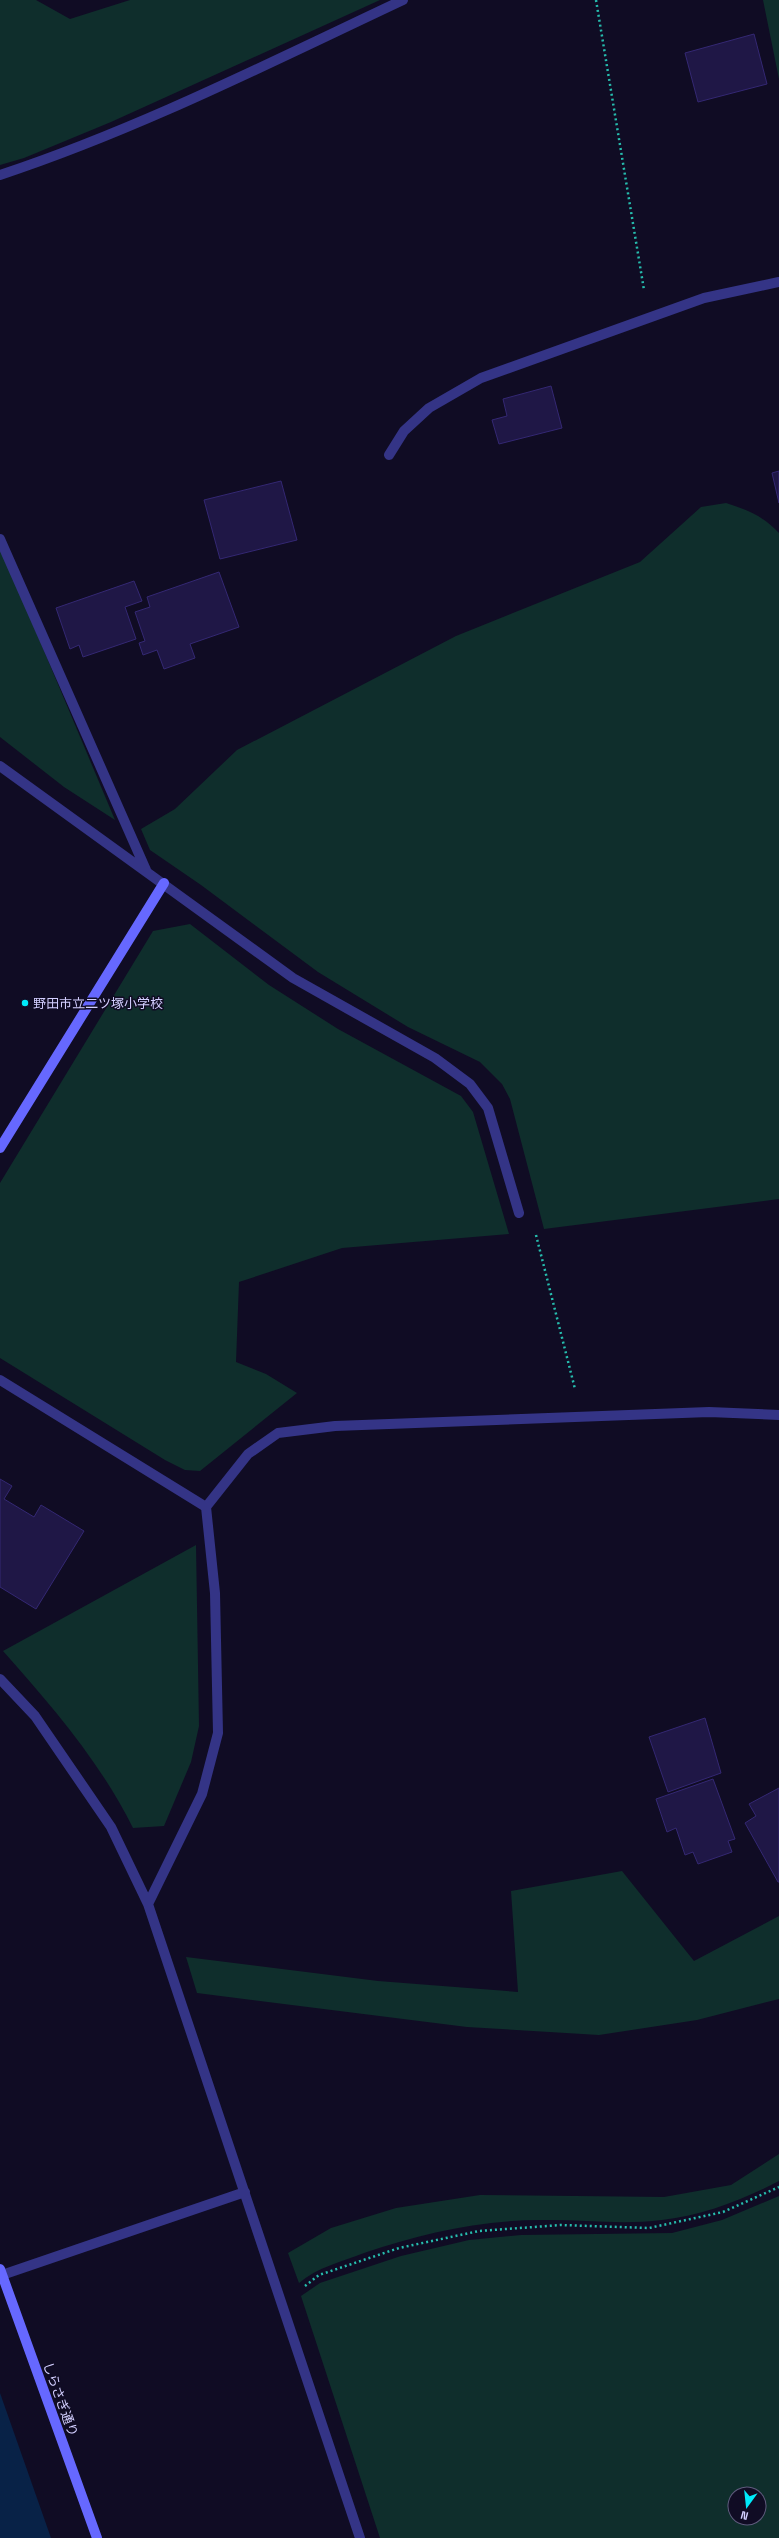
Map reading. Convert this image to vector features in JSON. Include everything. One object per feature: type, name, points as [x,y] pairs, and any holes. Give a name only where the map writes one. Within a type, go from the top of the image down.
[{"type":"street","points":[[0,175],[61,155],[251,71],[403,0]]},
{"type":"street","points":[[389,455],[404,431],[429,408],[481,378],[704,298],[779,282]]},
{"type":"street","points":[[0,539],[146,870]]},
{"type":"street","points":[[0,766],[164,883],[293,978],[435,1058],[470,1084],[488,1108],[519,1213]]},
{"type":"street","points":[[0,1148],[164,883]]},
{"type":"street","points":[[0,1380],[206,1507]]},
{"type":"street","points":[[148,1904],[202,1794],[218,1733],[215,1593],[206,1507],[248,1454],[278,1433],[335,1426],[710,1412],[779,1415]]},
{"type":"street","points":[[0,1679],[35,1716],[111,1827],[148,1904],[360,2538]]},
{"type":"street","points":[[1,2272],[245,2192]]},
{"type":"street","name":"しらさぎ通り","points":[[1,2272],[97,2538]]},
{"type":"path","points":[[596,0],[649,318]]},
{"type":"path","points":[[519,1213],[534,1228],[582,1417]]},
{"type":"path","points":[[282,2304],[319,2275],[399,2248],[479,2231],[561,2226],[649,2228],[723,2212],[779,2187]]},
{"type":"green space","points":[[0,0],[36,0],[70,19],[130,0],[380,0],[111,122],[24,158],[0,165]]},
{"type":"green space","points":[[763,0],[779,0],[779,79]]},
{"type":"green space","points":[[726,503],[755,514],[779,533],[779,1199],[544,1229],[510,1099],[502,1084],[480,1062],[408,1027],[318,972],[201,885],[150,850],[141,829],[175,809],[237,750],[456,636],[640,562],[701,507]]},
{"type":"green space","points":[[0,546],[115,820],[64,787],[0,737]]},
{"type":"green space","points":[[190,924],[269,985],[338,1029],[461,1096],[473,1112],[509,1234],[342,1248],[239,1282],[236,1362],[266,1374],[297,1393],[200,1471],[185,1470],[165,1460],[0,1358],[0,1183],[153,931]]},
{"type":"green space","points":[[196,1545],[199,1726],[191,1762],[164,1826],[133,1828],[106,1781],[74,1735],[3,1651]]},
{"type":"green space","points":[[622,1871],[694,1961],[779,1916],[779,1999],[697,2020],[599,2035],[467,2027],[197,1993],[186,1957],[378,1981],[518,1992],[511,1891]]},
{"type":"green space","points":[[779,2154],[779,2181],[722,2206],[678,2218],[634,2222],[524,2220],[477,2225],[408,2239],[364,2253],[322,2269],[306,2277],[299,2283],[288,2253],[331,2228],[396,2208],[480,2195],[664,2197],[731,2185]]},
{"type":"green space","points":[[779,2196],[779,2538],[380,2538],[301,2296],[320,2283],[401,2256],[469,2240],[521,2235],[672,2233],[722,2220]]},
{"type":"water","points":[[0,2393],[51,2538],[0,2538]]},
{"type":"building","points":[[754,34],[767,84],[698,102],[685,53]]},
{"type":"building","points":[[551,386],[562,428],[499,444],[492,420],[507,416],[503,399]]},
{"type":"building","points":[[779,471],[779,503],[772,473]]},
{"type":"building","points":[[281,481],[297,540],[220,559],[204,500]]},
{"type":"building","points":[[219,572],[239,627],[190,644],[195,658],[164,669],[157,650],[143,655],[139,643],[145,641],[135,612],[150,607],[147,597]]},
{"type":"building","points":[[134,581],[142,601],[125,607],[136,639],[83,657],[79,645],[70,649],[56,608]]},
{"type":"building","points":[[0,1479],[12,1486],[4,1499],[34,1517],[41,1505],[84,1531],[36,1609],[0,1587]]},
{"type":"building","points":[[705,1718],[721,1773],[668,1792],[649,1737]]},
{"type":"building","points":[[713,1779],[735,1839],[728,1841],[732,1852],[698,1864],[693,1852],[685,1855],[676,1828],[667,1832],[656,1799]]},
{"type":"building","points":[[779,1788],[778,1882],[745,1823],[756,1816],[749,1804]]},
{"type":"place","name":"野田市立二ツ塚小学校","points":[[25,1003]]}]
